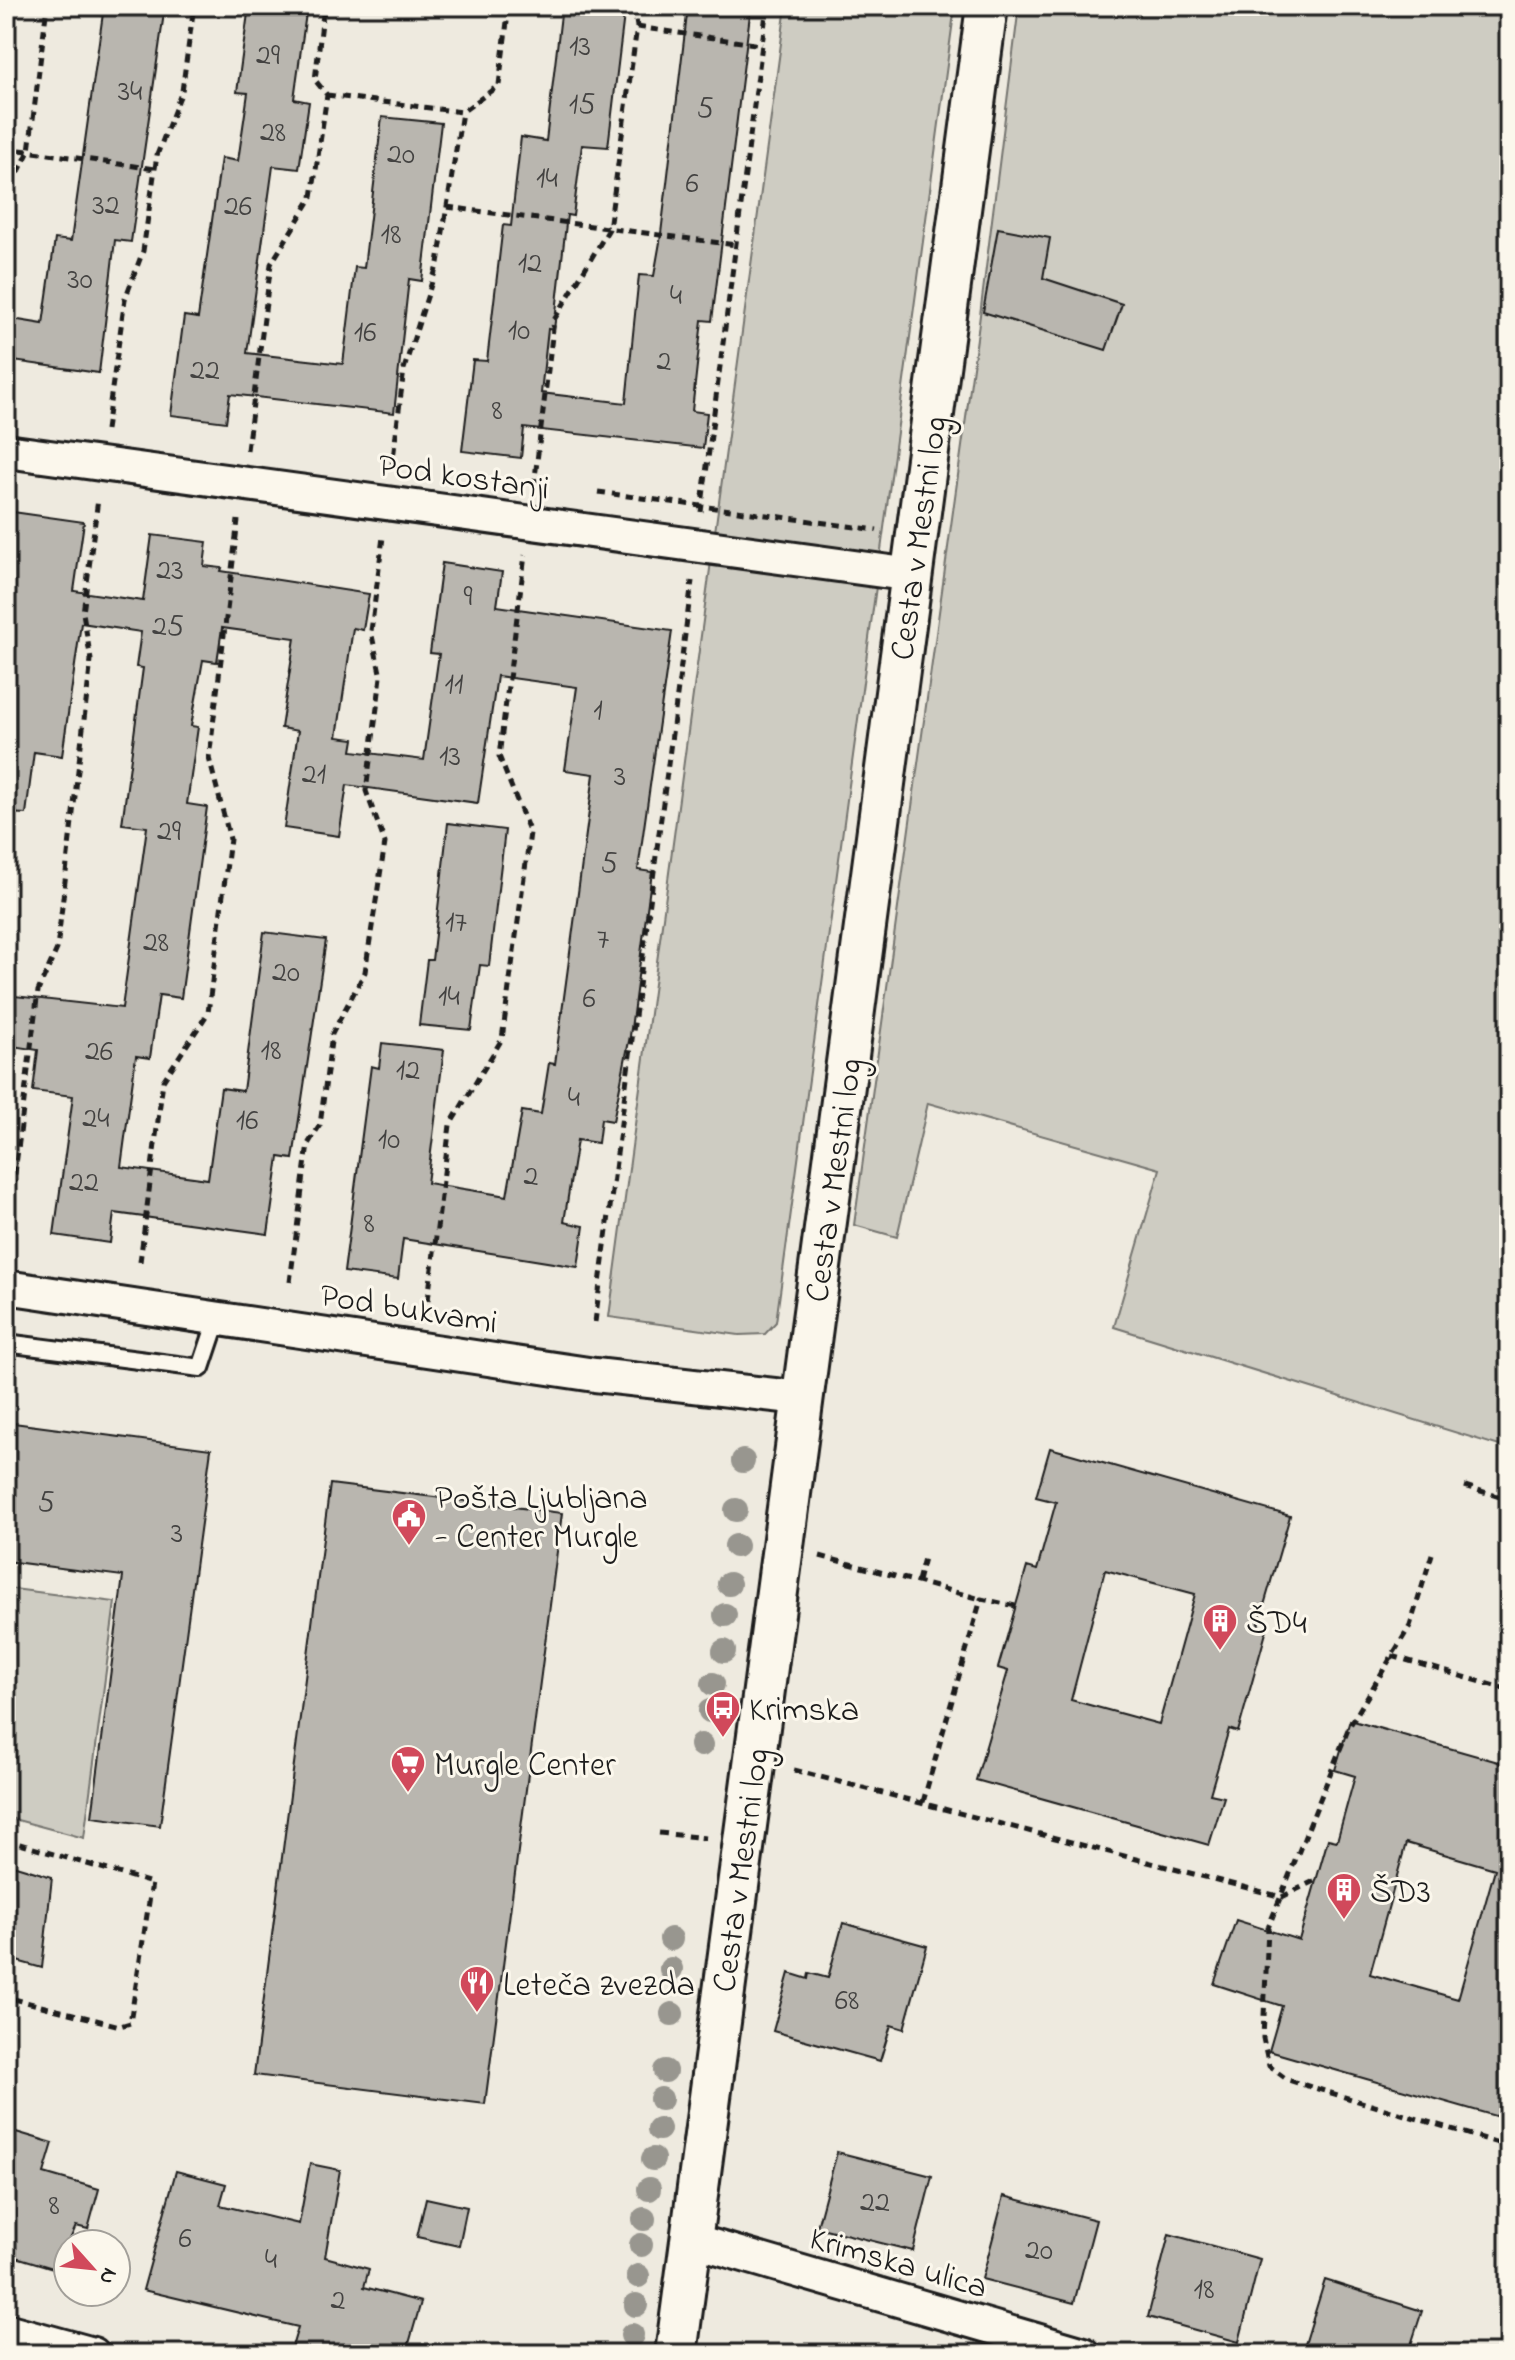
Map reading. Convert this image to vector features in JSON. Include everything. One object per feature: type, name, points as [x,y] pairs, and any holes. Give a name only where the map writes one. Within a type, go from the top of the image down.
[{"type":"street","name":"Cesta v Mestni log","points":[[676,2354],[987,6]]},
{"type":"street","name":"Pod kostanji","points":[[6,451],[912,575]]},
{"type":"street","name":"Pod bukvami","points":[[6,1287],[595,1375],[802,1398]]},
{"type":"street","name":"Krimska ulica","points":[[692,2240],[1084,2354]]},
{"type":"street","points":[[6,2330],[93,2354]]},
{"type":"lane","points":[[6,1343],[201,1368],[218,1317]]},
{"type":"path","points":[[6,198],[29,151],[47,6]]},
{"type":"path","points":[[6,1244],[38,991],[57,949],[91,660],[83,613],[125,299],[143,251],[155,169],[182,91],[194,6]]},
{"type":"path","points":[[324,6],[315,80],[327,95],[462,112],[499,85],[509,6]]},
{"type":"path","points":[[428,1300],[450,1125],[502,1039],[530,833],[499,756],[554,320],[609,229],[637,27],[634,6]]},
{"type":"path","points":[[595,1322],[767,6]]},
{"type":"path","points":[[637,27],[762,45]]},
{"type":"path","points":[[140,1262],[163,1081],[208,1013],[230,839],[209,758],[271,264],[312,197],[327,95]]},
{"type":"path","points":[[290,1282],[308,1144],[320,1125],[332,1034],[365,972],[385,843],[366,791],[381,677],[371,631],[404,369],[438,263],[462,112]]},
{"type":"path","points":[[6,148],[155,169]]},
{"type":"path","points":[[447,207],[736,245]]},
{"type":"path","points":[[1465,1486],[1509,1500]]},
{"type":"path","points":[[783,1546],[1016,1606]]},
{"type":"path","points":[[1432,1554],[1422,1597],[1392,1656],[1349,1727],[1268,1928],[1263,2038],[1269,2066],[1288,2080],[1495,2142],[1509,2143]]},
{"type":"path","points":[[918,1581],[924,1558]]},
{"type":"path","points":[[923,1802],[981,1599]]},
{"type":"path","points":[[1392,1656],[1509,1690]]},
{"type":"path","points":[[754,1760],[1282,1897],[1316,1880]]},
{"type":"path","points":[[6,1840],[152,1883],[130,2023],[120,2026],[6,1997]]},
{"type":"shaded area","points":[[786,6],[955,6],[776,1322],[765,1334],[739,1335],[609,1317]]},
{"type":"shaded area","points":[[1019,6],[1509,6],[1509,1449],[1114,1327],[1160,1169],[928,1103],[897,1237],[854,1225],[978,331]]},
{"type":"shaded area","points":[[6,1588],[115,1602],[84,1838],[6,1817]]},
{"type":"building","points":[[104,6],[165,6],[131,242],[115,240],[99,373],[6,360],[6,318],[43,324],[55,239],[71,241]]},
{"type":"building","points":[[249,6],[307,6],[294,99],[309,102],[299,169],[273,166],[247,353],[343,364],[355,267],[364,268],[382,117],[441,123],[422,281],[409,279],[394,413],[230,394],[226,422],[171,415],[184,316],[198,318],[221,158],[238,161],[248,93],[237,92]]},
{"type":"building","points":[[562,6],[625,6],[608,147],[582,145],[573,216],[567,215],[554,330],[548,329],[541,393],[626,403],[639,275],[654,276],[660,242],[688,6],[751,6],[712,321],[702,320],[692,411],[707,413],[703,448],[524,428],[521,458],[462,451],[473,360],[487,361],[503,225],[511,226],[521,137],[546,141]]},
{"type":"building","points":[[998,228],[1050,238],[1043,278],[1122,304],[1106,350],[983,312]]},
{"type":"building","points":[[6,511],[84,522],[74,591],[143,601],[152,535],[207,542],[204,566],[222,568],[221,571],[369,594],[363,630],[353,628],[337,737],[354,739],[352,751],[424,760],[439,654],[430,653],[442,563],[502,572],[497,606],[672,631],[638,870],[652,872],[630,1036],[613,1121],[601,1119],[598,1143],[577,1140],[564,1222],[584,1226],[578,1267],[403,1239],[398,1279],[344,1272],[371,1066],[379,1068],[382,1043],[444,1050],[427,1183],[507,1196],[522,1111],[541,1114],[549,1063],[555,1064],[594,774],[565,770],[577,687],[497,676],[478,803],[347,785],[339,836],[284,828],[298,731],[281,728],[295,638],[222,628],[217,662],[203,660],[191,726],[198,727],[187,804],[207,807],[181,998],[159,995],[150,1058],[136,1056],[121,1167],[208,1179],[221,1088],[243,1091],[264,932],[326,940],[293,1159],[279,1157],[268,1234],[114,1213],[110,1243],[54,1235],[73,1096],[33,1091],[38,1050],[6,1045],[6,995],[122,1008],[147,827],[122,824],[143,668],[136,667],[141,632],[81,623],[62,756],[34,752],[26,814],[6,813]]},
{"type":"building","points":[[448,823],[505,830],[489,966],[480,965],[471,1030],[419,1025],[427,960],[432,960]]},
{"type":"building","points":[[6,1422],[211,1449],[160,1826],[92,1817],[123,1576],[6,1561]]},
{"type":"building","name":"ŠD4","points":[[1050,1448],[1290,1516],[1258,1626],[1267,1629],[1238,1732],[1229,1729],[1210,1794],[1224,1797],[1209,1845],[976,1780],[1008,1671],[998,1668],[1027,1567],[1037,1570],[1056,1502],[1036,1497]],"holes":[[[1105,1570],[1195,1594],[1159,1724],[1071,1700]]]},
{"type":"building","name":"Murgle Center","points":[[330,1484],[562,1513],[485,2104],[254,2075]]},
{"type":"building","name":"ŠD3","points":[[1350,1720],[1509,1765],[1509,2120],[1269,2051],[1282,2006],[1214,1984],[1236,1920],[1299,1940],[1328,1839],[1337,1841],[1355,1776],[1335,1770]],"holes":[[[1406,1843],[1495,1869],[1458,1999],[1370,1974]]]},
{"type":"building","points":[[6,1863],[52,1877],[42,1968],[6,1958]]},
{"type":"building","points":[[843,1923],[927,1946],[904,2029],[891,2025],[880,2061],[773,2031],[789,1973],[808,1979],[809,1973],[828,1978]]},
{"type":"building","points":[[6,2129],[53,2143],[44,2173],[99,2189],[88,2228],[52,2228],[52,2268],[6,2254]]},
{"type":"building","points":[[837,2152],[932,2176],[913,2251],[817,2227]]},
{"type":"building","points":[[310,2164],[340,2170],[325,2257],[369,2269],[364,2287],[421,2302],[406,2354],[290,2354],[298,2327],[143,2290],[176,2171],[226,2184],[220,2205],[299,2224]]},
{"type":"building","points":[[1004,2196],[1096,2220],[1074,2303],[982,2279]]},
{"type":"building","points":[[426,2198],[467,2207],[459,2246],[417,2237]]},
{"type":"building","points":[[1169,2234],[1260,2259],[1239,2342],[1148,2317]]},
{"type":"building","points":[[1325,2280],[1422,2311],[1408,2354],[1302,2354]]},
{"type":"place","name":"Pošta Ljubljana - Center Murgle","points":[[409,1547]]},
{"type":"place","name":"ŠD4","points":[[1220,1652]]},
{"type":"place","name":"Krimska","points":[[723,1739]]},
{"type":"place","name":"Murgle Center","points":[[408,1794]]},
{"type":"place","name":"ŠD3","points":[[1344,1921]]},
{"type":"place","name":"Leteča zvezda","points":[[477,2014]]}]
